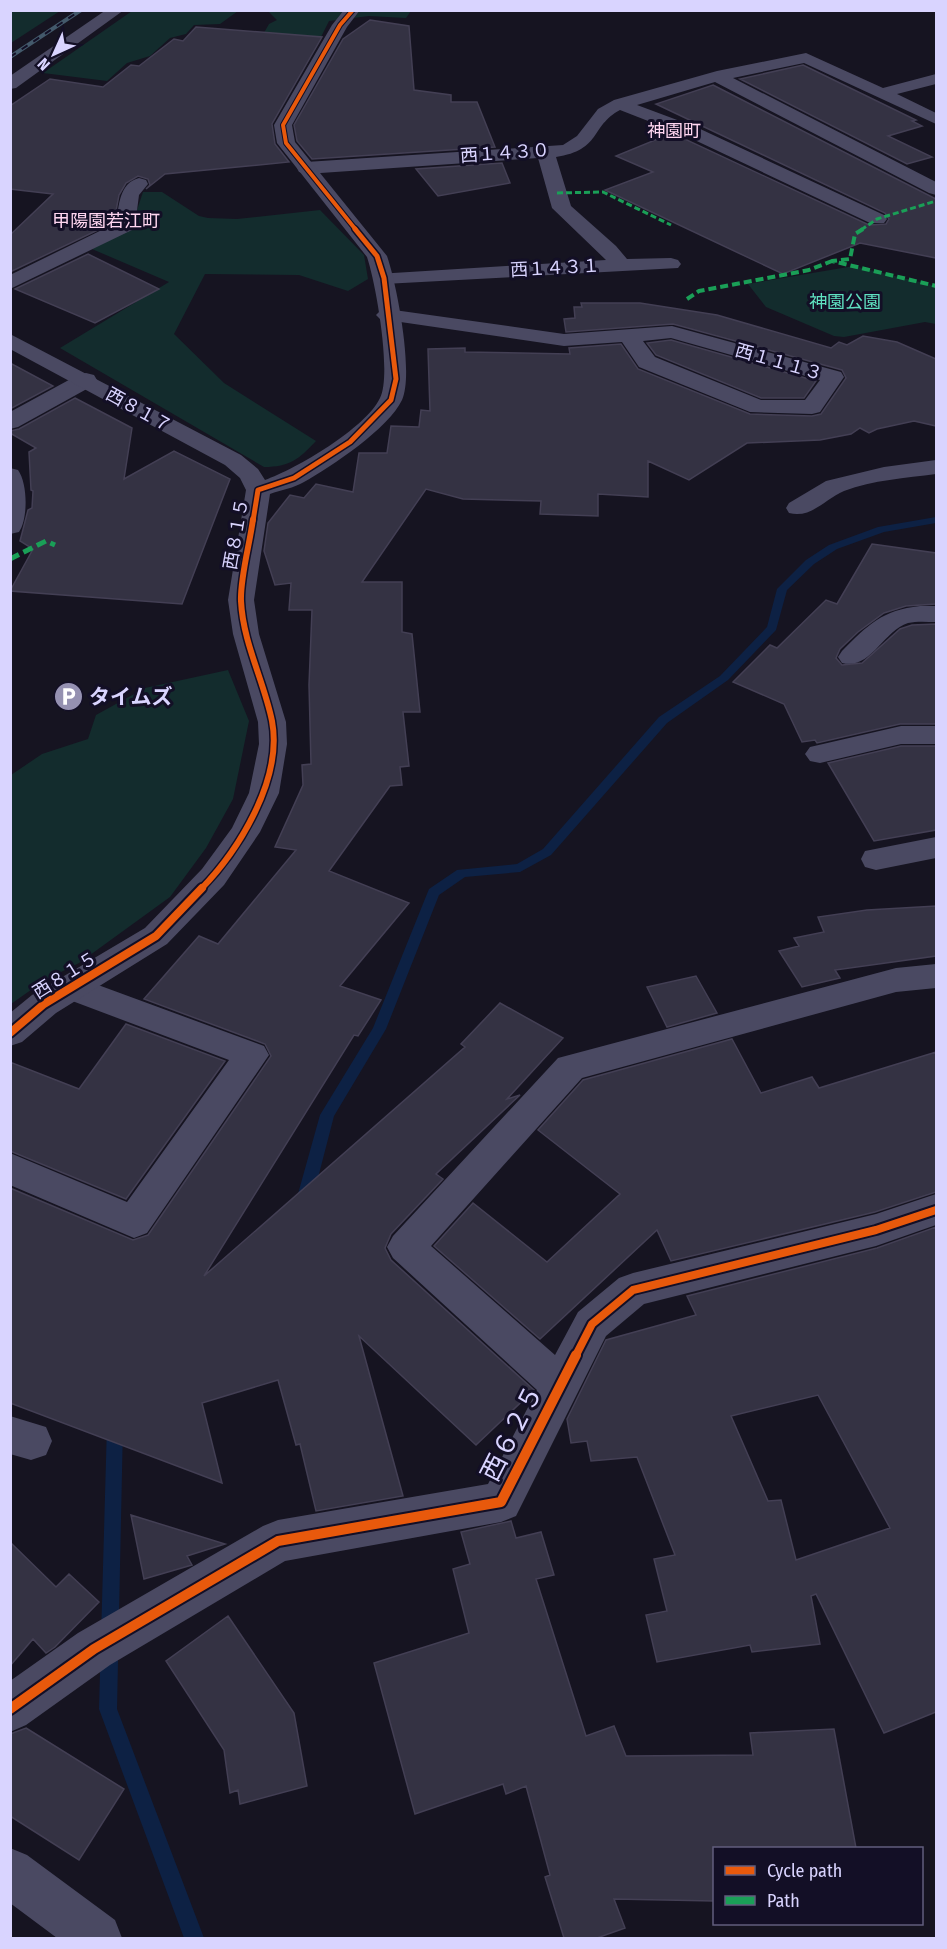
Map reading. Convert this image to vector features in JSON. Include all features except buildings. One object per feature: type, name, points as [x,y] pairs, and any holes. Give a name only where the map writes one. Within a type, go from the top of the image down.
[{"type":"street","points":[[10,84],[117,10]]},
{"type":"street","name":"西８１５","points":[[10,1033],[44,1004],[156,936],[213,877],[245,832],[264,793],[273,744],[272,722],[246,634],[241,600],[258,490],[294,478],[350,442],[391,400],[396,379],[384,278],[377,256],[286,143],[284,125],[340,25],[353,10]]},
{"type":"street","name":"西１４３０","points":[[306,168],[518,152],[546,152],[577,145],[606,109],[717,76],[806,58],[936,119]]},
{"type":"street","points":[[717,76],[936,189]]},
{"type":"street","points":[[882,93],[936,80]]},
{"type":"street","points":[[620,104],[690,131],[877,219]]},
{"type":"street","name":"西１４３１","points":[[546,152],[562,208],[609,250],[621,265]]},
{"type":"street","points":[[10,283],[125,226],[130,194],[139,184]]},
{"type":"street","points":[[621,265],[670,264]]},
{"type":"street","name":"西１４３１","points":[[384,278],[621,265]]},
{"type":"street","name":"西１１１３","points":[[387,315],[564,340],[628,335],[672,332],[833,377],[812,407],[758,407],[646,362],[628,335]]},
{"type":"street","name":"西８１７","points":[[10,340],[233,460],[250,474],[258,490]]},
{"type":"street","points":[[10,422],[86,380]]},
{"type":"street","points":[[798,508],[836,486],[884,474],[936,467]]},
{"type":"street","points":[[10,475],[14,510],[10,527]]},
{"type":"street","points":[[852,657],[884,624],[913,612],[936,614]]},
{"type":"street","points":[[820,754],[901,735],[936,735]]},
{"type":"street","points":[[876,859],[936,848]]},
{"type":"street","points":[[560,1385],[406,1247],[570,1068],[896,980],[936,976]]},
{"type":"street","points":[[10,1168],[134,1222],[252,1054],[72,987]]},
{"type":"street","name":"西６２５","points":[[10,1709],[112,1639],[278,1541],[501,1502],[592,1323],[633,1290],[876,1230],[936,1210]]},
{"type":"street","points":[[10,1872],[97,1938]]},
{"type":"green space","points":[[11,10],[60,10],[60,11],[11,43]]},
{"type":"green space","points":[[132,11],[238,11],[220,24],[194,25],[186,34],[170,38],[150,56],[127,63],[107,81],[43,73]]},
{"type":"green space","points":[[268,11],[411,11],[406,18],[369,16],[329,21],[314,51],[257,45],[269,24],[277,20]]},
{"type":"green space","points":[[143,192],[162,192],[199,216],[208,218],[237,219],[320,210],[364,255],[368,279],[348,291],[299,275],[205,274],[174,334],[224,383],[316,441],[293,461],[264,467],[60,348],[169,282],[92,249],[131,228]]},
{"type":"green space","name":"神園公園","points":[[854,266],[936,286],[936,324],[925,322],[844,337],[834,336],[766,307],[748,284]]},
{"type":"green space","points":[[228,670],[249,721],[233,799],[206,848],[170,897],[79,963],[45,980],[11,1004],[11,775],[42,754],[88,739],[96,715],[145,688]]},
{"type":"waterway","points":[[304,1201],[327,1115],[379,1029],[434,892],[462,873],[520,868],[547,852],[663,720],[724,678],[772,628],[782,589],[810,562],[833,547],[882,529],[936,520]]},
{"type":"waterway","points":[[115,1425],[108,1709],[194,1938]]},
{"type":"railway","points":[[10,57],[81,10]]},
{"type":"marked path","points":[[557,193],[603,192],[671,225]]},
{"type":"marked path","points":[[936,201],[877,219],[855,234],[850,259],[832,261],[936,286]]},
{"type":"marked path","points":[[687,299],[699,291],[809,270],[832,261]]},
{"type":"marked path","points":[[10,559],[46,541],[55,545]]},
{"type":"cycle path","points":[[10,1033],[44,1004],[156,936],[213,877],[245,832],[264,793],[273,744],[272,722],[246,634],[241,600],[258,490],[294,478],[350,442],[391,400],[396,379],[384,278],[377,256],[286,143],[283,125],[340,25],[353,10]]},
{"type":"cycle path","points":[[10,1709],[94,1649],[278,1541],[501,1502],[592,1324],[633,1290],[876,1230],[936,1210]]},
{"type":"place","name":"タイムズ","points":[[68,697]]},
{"type":"district","name":"神園町","points":[[674,131]]},
{"type":"district","name":"甲陽園若江町","points":[[106,221]]}]
